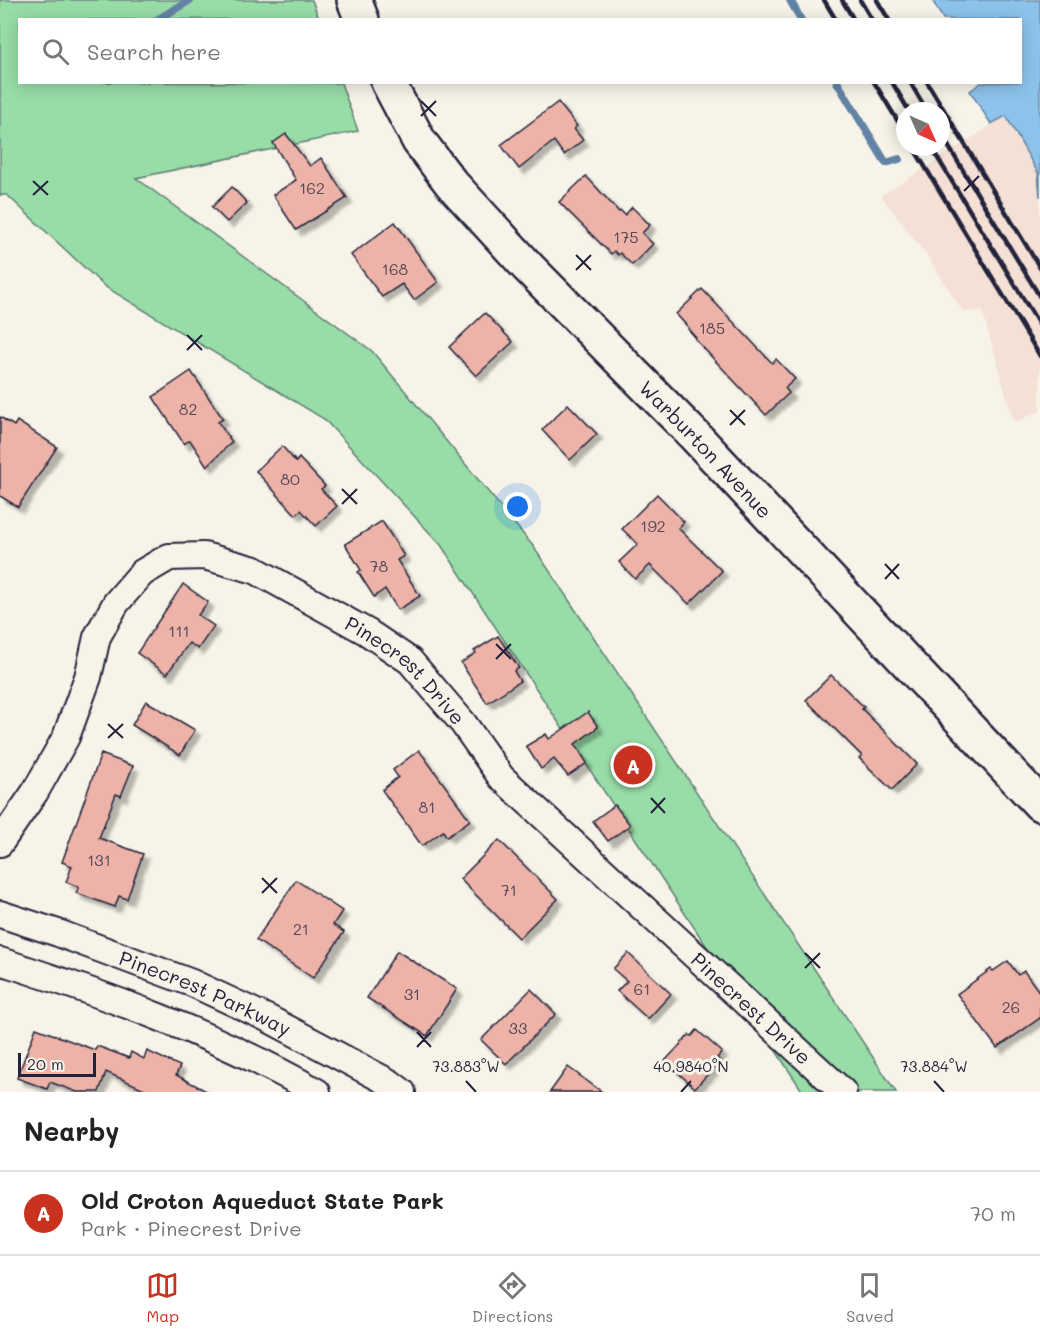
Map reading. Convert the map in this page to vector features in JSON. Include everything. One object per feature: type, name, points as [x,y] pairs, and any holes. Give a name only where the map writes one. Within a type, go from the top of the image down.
[{"type":"street","points":[[354,0],[361,18]]},
{"type":"street","name":"Warburton Avenue","points":[[389,84],[419,141],[451,183],[528,267],[694,435],[1040,804]]},
{"type":"street","name":"Pinecrest Drive","points":[[0,843],[35,792],[66,737],[88,677],[97,637],[116,603],[141,573],[169,557],[204,556],[255,570],[367,632],[410,661],[463,723],[501,777],[843,1092]]},
{"type":"street","name":"Pinecrest Parkway","points":[[0,914],[192,983],[269,1019],[390,1083],[402,1092]]},
{"type":"street","name":"Pinecrest Parkway","points":[[0,962],[92,991],[224,1044],[317,1092]]},
{"type":"shaded area","points":[[1006,116],[1038,173],[1040,411],[1014,422],[982,311],[963,312],[926,254],[881,196],[944,156],[950,156],[950,152]]},
{"type":"green space","points":[[0,0],[312,0],[319,18],[18,18],[18,84],[341,84],[358,131],[136,178],[372,351],[533,546],[896,1092],[803,1092],[441,545],[324,419],[104,286],[7,195],[0,195]]},
{"type":"water","points":[[932,0],[1040,0],[1040,197],[1038,173],[1006,116],[991,124],[970,91],[980,84],[1022,84],[1022,18],[942,18]]},
{"type":"building","points":[[558,102],[577,126],[574,129],[583,140],[564,155],[554,141],[519,169],[501,145]]},
{"type":"building","points":[[286,134],[310,166],[321,158],[347,198],[296,230],[273,195],[296,180],[273,143]]},
{"type":"building","points":[[586,176],[619,212],[625,215],[632,207],[650,225],[642,233],[653,244],[632,265],[620,253],[618,255],[614,251],[611,254],[559,202]]},
{"type":"building","points":[[232,187],[247,203],[227,222],[212,207]]},
{"type":"building","points":[[395,222],[438,282],[414,300],[402,284],[382,297],[351,255]]},
{"type":"building","points":[[702,289],[772,363],[776,359],[795,379],[785,388],[789,393],[766,415],[695,339],[689,328],[676,314]]},
{"type":"building","points":[[485,313],[513,342],[476,376],[449,347]]},
{"type":"building","points":[[191,371],[223,419],[218,422],[232,442],[207,466],[190,440],[184,444],[153,397]]},
{"type":"building","points":[[568,404],[597,434],[570,460],[542,430]]},
{"type":"building","points":[[0,417],[14,426],[17,421],[57,447],[18,507],[0,496]]},
{"type":"building","points":[[282,446],[296,462],[299,458],[325,486],[321,489],[337,506],[316,526],[301,510],[296,515],[256,471]]},
{"type":"building","points":[[657,494],[684,522],[678,528],[722,571],[689,604],[650,565],[635,579],[619,562],[638,544],[622,529]]},
{"type":"building","points":[[382,521],[404,556],[397,560],[420,596],[398,610],[385,589],[374,597],[358,572],[361,570],[345,544]]},
{"type":"building","points":[[183,584],[208,602],[198,615],[214,626],[198,649],[189,643],[167,674],[137,653]]},
{"type":"building","points":[[498,636],[519,668],[514,671],[520,681],[487,703],[461,663],[476,653],[474,651]]},
{"type":"building","points":[[831,675],[917,764],[892,790],[806,700]]},
{"type":"building","points":[[146,701],[195,730],[180,755],[132,725]]},
{"type":"building","points":[[588,712],[598,727],[575,744],[587,763],[568,776],[554,759],[541,769],[526,746],[546,734],[549,739]]},
{"type":"building","points":[[419,750],[470,820],[447,837],[443,831],[422,846],[382,790],[398,777],[393,770]]},
{"type":"building","points":[[101,754],[133,766],[121,796],[116,794],[99,838],[143,854],[127,899],[119,896],[115,907],[76,893],[79,887],[66,882],[72,866],[62,862]]},
{"type":"building","points":[[615,805],[630,825],[608,841],[593,821]]},
{"type":"building","points":[[499,840],[558,899],[519,938],[460,879]]},
{"type":"building","points":[[296,880],[342,911],[333,925],[344,932],[313,978],[256,940]]},
{"type":"building","points":[[397,951],[457,989],[427,1036],[367,998]]},
{"type":"building","points":[[628,953],[671,994],[648,1019],[617,991],[627,981],[613,969]]},
{"type":"building","points":[[1008,961],[1018,975],[1024,971],[1040,993],[1040,1018],[997,1048],[957,994],[991,969],[993,971]]},
{"type":"building","points":[[531,989],[556,1014],[506,1064],[481,1040]]},
{"type":"building","points":[[36,1028],[95,1050],[97,1046],[129,1058],[131,1052],[144,1059],[147,1051],[180,1066],[176,1075],[208,1092],[151,1092],[106,1072],[99,1092],[77,1092],[50,1082],[47,1089],[17,1078]]},
{"type":"building","points":[[697,1030],[722,1052],[717,1058],[720,1061],[695,1088],[665,1061],[689,1035],[692,1036]]},
{"type":"building","points":[[568,1067],[602,1092],[550,1092]]},
{"type":"waterway","points":[[160,18],[190,0]]},
{"type":"waterway","points":[[790,0],[800,18]]},
{"type":"waterway","points":[[838,84],[886,163],[899,159]]},
{"type":"railway","points":[[824,0],[835,18]]},
{"type":"railway","points":[[842,0],[853,18]]},
{"type":"railway","points":[[860,0],[871,18]]},
{"type":"railway","points":[[877,0],[888,18]]},
{"type":"railway","points":[[875,84],[896,118]]},
{"type":"railway","points":[[893,84],[904,102]]},
{"type":"railway","points":[[911,84],[922,102]]},
{"type":"railway","points":[[928,84],[1040,268]]},
{"type":"railway","points":[[950,149],[1040,297]]},
{"type":"railway","points":[[918,156],[1040,356]]},
{"type":"railway","points":[[936,156],[1040,326]]},
{"type":"place","name":"Old Croton Aqueduct State Park","points":[[633,765]]}]
